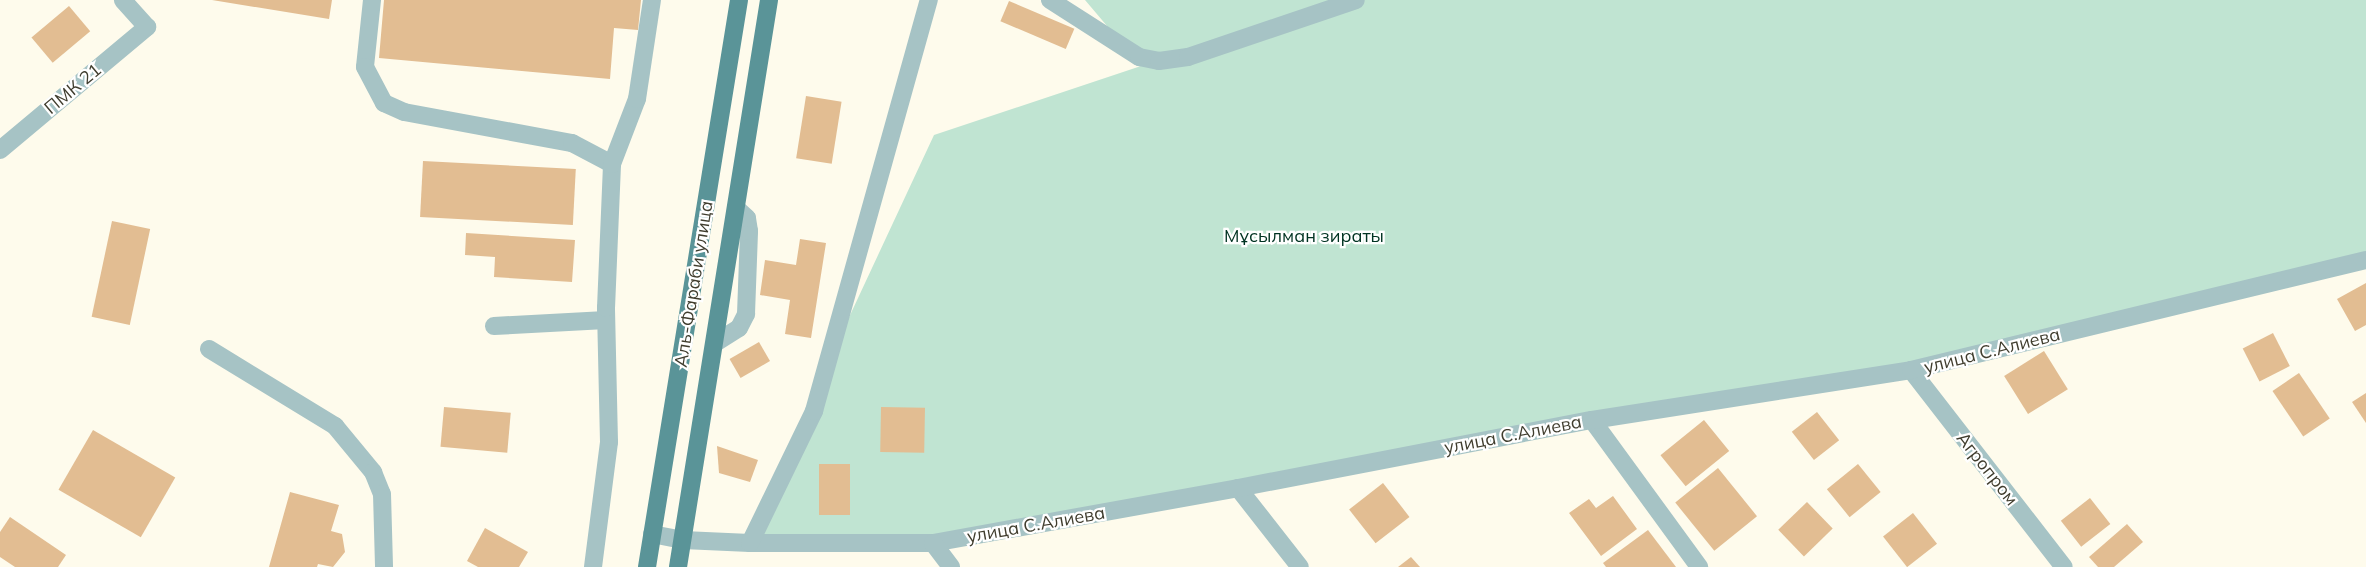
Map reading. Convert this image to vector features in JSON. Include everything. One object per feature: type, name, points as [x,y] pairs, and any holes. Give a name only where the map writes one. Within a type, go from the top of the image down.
[{"type":"main road","name":"Аль-Фараби улица","points":[[647,567],[739,0]]},
{"type":"main road","name":"Аль-Фараби улица","points":[[678,567],[770,0]]},
{"type":"street","name":"ПМК 21","points":[[0,150],[147,27],[123,0]]},
{"type":"street","points":[[372,0],[365,67],[384,102],[404,112],[572,143],[612,164]]},
{"type":"street","points":[[593,567],[609,442],[606,320],[612,164],[637,99],[652,0]]},
{"type":"street","points":[[750,543],[814,411],[891,144],[929,0]]},
{"type":"street","points":[[1050,0],[1139,57],[1159,61],[1188,57],[1356,0]]},
{"type":"street","points":[[715,343],[739,328],[746,314],[749,231],[747,218],[737,209]]},
{"type":"street","name":"улица С.Алиева","points":[[652,534],[683,540],[750,543],[933,543],[1238,488],[1592,420],[1911,370],[2366,260]]},
{"type":"street","points":[[494,326],[606,320]]},
{"type":"street","points":[[209,349],[335,426],[373,472],[382,494],[384,567]]},
{"type":"street","name":"Агропром","points":[[1911,370],[2064,567]]},
{"type":"street","points":[[1592,420],[1699,567]]},
{"type":"street","points":[[1238,488],[1300,567]]},
{"type":"street","points":[[933,543],[951,567]]},
{"type":"green space","name":"Мұсылман зираты","points":[[1085,0],[2366,0],[2366,260],[1911,370],[933,543],[741,549],[934,135],[1141,66]]},
{"type":"building","points":[[212,0],[332,0],[329,19]]},
{"type":"building","points":[[384,0],[641,0],[638,30],[614,28],[610,79],[379,58]]},
{"type":"building","points":[[1009,1],[1074,29],[1066,49],[1000,21]]},
{"type":"building","points":[[69,6],[90,31],[53,63],[31,37]]},
{"type":"building","points":[[806,96],[842,102],[832,164],[796,158]]},
{"type":"building","points":[[423,161],[576,169],[573,225],[420,217]]},
{"type":"building","points":[[112,221],[150,229],[130,325],[92,317]]},
{"type":"building","points":[[466,233],[575,240],[572,282],[494,277],[495,257],[465,255]]},
{"type":"building","points":[[800,239],[826,243],[811,338],[785,334],[790,300],[760,295],[765,260],[796,265]]},
{"type":"building","points":[[2366,283],[2366,325],[2355,331],[2337,299]]},
{"type":"building","points":[[2273,333],[2290,366],[2260,381],[2243,348]]},
{"type":"building","points":[[759,342],[770,361],[741,378],[730,359]]},
{"type":"building","points":[[2044,351],[2068,389],[2028,414],[2004,376]]},
{"type":"building","points":[[2299,373],[2330,419],[2303,436],[2272,391]]},
{"type":"building","points":[[2366,393],[2366,423],[2352,402]]},
{"type":"building","points":[[444,407],[511,413],[507,453],[441,447]]},
{"type":"building","points":[[881,407],[925,408],[924,453],[880,452]]},
{"type":"building","points":[[1817,412],[1839,440],[1814,460],[1792,432]]},
{"type":"building","points":[[1704,420],[1729,451],[1686,486],[1660,455]]},
{"type":"building","points":[[93,430],[175,478],[141,537],[58,490]]},
{"type":"building","points":[[717,446],[758,460],[750,482],[719,473]]},
{"type":"building","points":[[819,464],[850,464],[850,515],[819,515]]},
{"type":"building","points":[[1858,464],[1881,492],[1850,517],[1827,489]]},
{"type":"building","points":[[1718,468],[1757,516],[1714,551],[1675,503]]},
{"type":"building","points":[[1383,483],[1409,517],[1376,543],[1349,509]]},
{"type":"building","points":[[290,492],[339,505],[331,531],[342,534],[345,552],[333,567],[318,564],[317,567],[269,567]]},
{"type":"building","points":[[1613,496],[1637,529],[1601,556],[1569,513],[1589,499],[1596,508]]},
{"type":"building","points":[[2090,498],[2110,524],[2081,547],[2061,521]]},
{"type":"building","points":[[1807,502],[1833,529],[1804,556],[1778,530]]},
{"type":"building","points":[[1913,513],[1937,544],[1907,567],[1883,536]]},
{"type":"building","points":[[10,517],[66,555],[58,567],[15,567],[0,557],[0,532]]},
{"type":"building","points":[[2127,524],[2143,542],[2114,567],[2098,567],[2089,557]]},
{"type":"building","points":[[485,528],[528,552],[519,567],[478,567],[467,561]]},
{"type":"building","points":[[1648,530],[1676,567],[1606,567],[1603,563]]},
{"type":"building","points":[[1411,557],[1420,567],[1398,567]]}]
